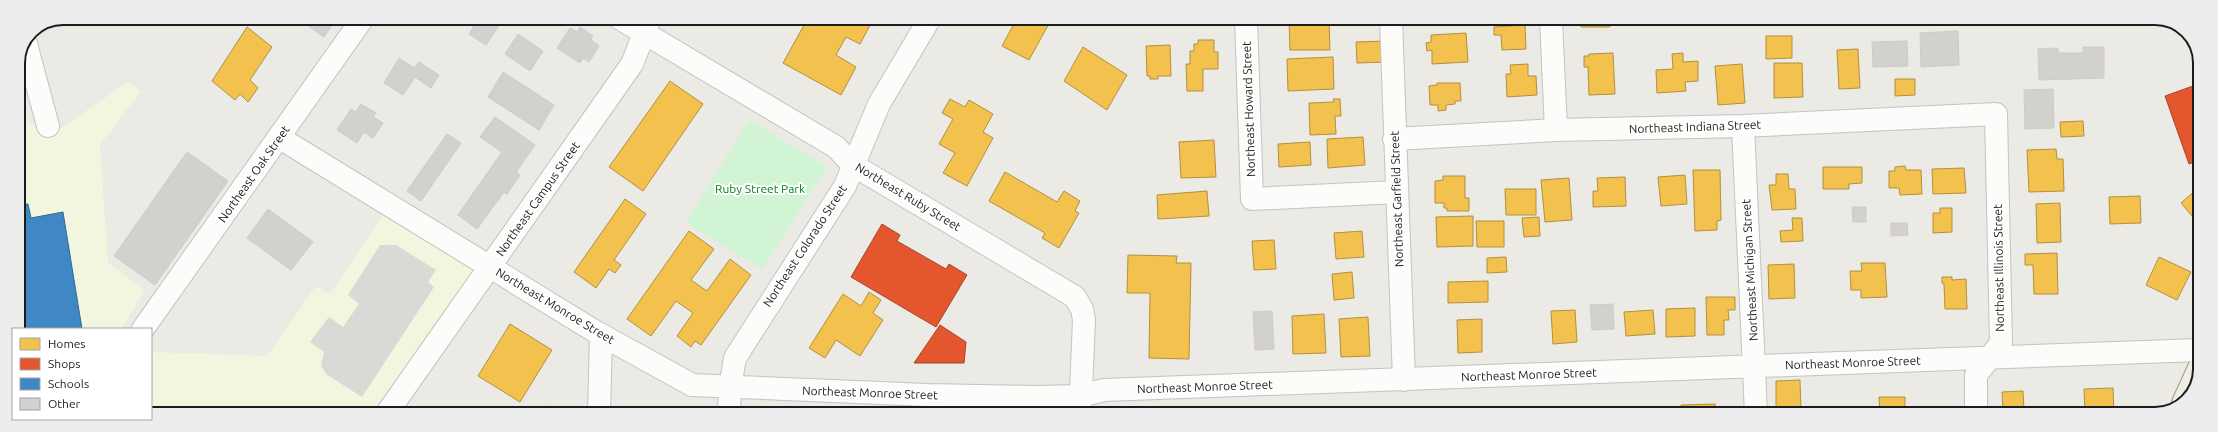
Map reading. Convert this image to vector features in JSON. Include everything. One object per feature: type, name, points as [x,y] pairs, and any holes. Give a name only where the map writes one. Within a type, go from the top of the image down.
[{"type":"street","name":"Northeast Oak Street","points":[[144,328],[280,138],[358,25]]},
{"type":"street","name":"Northeast Colorado Street","points":[[729,407],[730,387],[735,358],[845,186],[878,104],[926,25]]},
{"type":"street","name":"Northeast Howard Street","points":[[1246,25],[1252,199],[1397,192]]},
{"type":"street","name":"Northeast Garfield Street","points":[[1391,25],[1394,139],[1404,380]]},
{"type":"street","points":[[1551,25],[1556,130]]},
{"type":"street","name":"Northeast Ruby Street","points":[[648,26],[836,147],[853,165],[1075,297],[1082,309],[1084,320],[1080,405]]},
{"type":"street","name":"Northeast Campus Street","points":[[391,407],[632,64],[648,26]]},
{"type":"street","points":[[28,50],[48,126]]},
{"type":"street","name":"Northeast Indiana Street","points":[[1394,139],[1556,130],[1743,126],[1996,114]]},
{"type":"street","name":"Northeast Illinois Street","points":[[1976,407],[1976,375],[1991,358],[2001,343],[1996,114]]},
{"type":"street","name":"Northeast Michigan Street","points":[[1743,126],[1756,407]]},
{"type":"street","name":"Northeast Monroe Street","points":[[280,138],[601,335],[692,385],[927,395],[1080,405],[1104,390],[2193,350]]},
{"type":"street","points":[[599,407],[601,335]]},
{"type":"shaded area","points":[[128,82],[141,91],[100,145],[108,263],[145,290],[122,328],[25,328],[25,116],[27,123],[58,130]]},
{"type":"shaded area","points":[[384,213],[474,269],[377,407],[152,407],[152,352],[267,356],[316,286],[330,294]]},
{"type":"shaded area","points":[[380,245],[396,245],[436,270],[428,282],[434,287],[362,397],[326,374],[321,366],[324,352],[310,342],[329,317],[343,327],[359,304],[348,295]]},
{"type":"green space","name":"Ruby Street Park","points":[[749,120],[827,167],[762,269],[686,223]]},
{"type":"building: Homes","points":[[804,25],[870,25],[860,44],[846,37],[836,55],[856,67],[841,95],[783,63]]},
{"type":"building: Homes","points":[[1013,25],[1048,25],[1029,60],[1002,46]]},
{"type":"building: Homes","points":[[1289,25],[1329,25],[1330,50],[1290,50]]},
{"type":"building: Homes","points":[[1525,25],[1526,49],[1502,50],[1501,35],[1494,35],[1494,27]]},
{"type":"building: Homes","points":[[1581,25],[1610,25],[1610,27],[1581,27]]},
{"type":"building: Homes","points":[[247,27],[272,47],[250,80],[258,88],[248,102],[240,94],[235,100],[212,81]]},
{"type":"building: Homes","points":[[1466,33],[1468,62],[1432,64],[1432,50],[1427,51],[1426,43],[1431,42],[1431,35]]},
{"type":"building: Homes","points":[[1766,36],[1792,36],[1792,58],[1766,59]]},
{"type":"building: Homes","points":[[1198,40],[1214,40],[1214,52],[1218,52],[1218,69],[1203,69],[1203,91],[1187,91],[1186,64],[1190,64],[1190,51],[1194,51],[1194,44],[1198,44]]},
{"type":"building: Homes","points":[[1386,41],[1386,62],[1357,63],[1356,42]]},
{"type":"building: Homes","points":[[1170,45],[1171,76],[1158,76],[1158,79],[1150,79],[1150,76],[1147,76],[1146,46]]},
{"type":"building: Homes","points":[[1083,47],[1127,75],[1107,110],[1064,81]]},
{"type":"building: Homes","points":[[1858,49],[1860,88],[1839,89],[1837,50]]},
{"type":"building: Homes","points":[[1613,53],[1615,94],[1589,95],[1588,67],[1584,67],[1584,56],[1589,56],[1589,54]]},
{"type":"building: Homes","points":[[1683,53],[1683,62],[1698,61],[1698,81],[1685,82],[1686,91],[1657,93],[1656,70],[1673,69],[1672,54]]},
{"type":"building: Homes","points":[[1333,57],[1334,89],[1288,91],[1287,59]]},
{"type":"building: Homes","points":[[1774,63],[1802,63],[1803,97],[1774,98]]},
{"type":"building: Homes","points":[[1528,64],[1528,76],[1536,76],[1537,95],[1507,97],[1506,74],[1511,74],[1510,65]]},
{"type":"building: Homes","points":[[1742,64],[1745,103],[1718,105],[1715,66]]},
{"type":"building: Homes","points":[[1895,79],[1915,79],[1915,95],[1895,96]]},
{"type":"building: Homes","points":[[670,81],[703,104],[643,191],[609,167]]},
{"type":"building: Homes","points":[[1437,83],[1460,83],[1461,101],[1455,101],[1455,104],[1446,105],[1446,110],[1438,111],[1438,105],[1430,105],[1429,86],[1437,85]]},
{"type":"building: Homes","points":[[950,99],[965,107],[969,100],[993,114],[983,132],[993,138],[967,186],[943,173],[955,153],[939,144],[953,119],[942,113]]},
{"type":"building: Homes","points":[[1333,99],[1340,99],[1341,116],[1335,116],[1336,134],[1310,135],[1309,103],[1334,102]]},
{"type":"building: Homes","points":[[2083,121],[2084,136],[2061,137],[2060,122]]},
{"type":"building: Homes","points":[[1363,137],[1365,165],[1328,168],[1327,139]]},
{"type":"building: Homes","points":[[1214,140],[1216,177],[1181,178],[1179,142]]},
{"type":"building: Homes","points":[[1310,142],[1311,165],[1279,167],[1278,144]]},
{"type":"building: Homes","points":[[2056,149],[2057,159],[2063,159],[2064,191],[2029,192],[2027,150]]},
{"type":"building: Homes","points":[[1905,166],[1906,170],[1921,170],[1922,194],[1900,195],[1899,188],[1889,188],[1889,171],[1895,171],[1895,167]]},
{"type":"building: Homes","points":[[1823,167],[1862,167],[1862,183],[1849,184],[1849,189],[1823,189]]},
{"type":"building: Homes","points":[[1964,168],[1966,193],[1933,194],[1932,169]]},
{"type":"building: Homes","points":[[1693,170],[1720,170],[1721,220],[1717,221],[1717,230],[1695,231]]},
{"type":"building: Homes","points":[[1005,172],[1057,202],[1064,191],[1080,201],[1075,211],[1079,213],[1059,248],[1042,238],[1045,233],[989,201]]},
{"type":"building: Homes","points":[[1776,174],[1788,174],[1789,189],[1795,189],[1796,209],[1772,210],[1769,185],[1776,185]]},
{"type":"building: Homes","points":[[1685,175],[1687,204],[1661,206],[1658,177]]},
{"type":"building: Homes","points":[[1443,176],[1465,176],[1465,198],[1469,198],[1469,211],[1447,211],[1447,208],[1444,208],[1444,203],[1435,203],[1435,181],[1443,180]]},
{"type":"building: Homes","points":[[1625,177],[1626,206],[1593,207],[1593,191],[1598,191],[1597,178]]},
{"type":"building: Homes","points":[[1569,178],[1572,220],[1545,222],[1541,180]]},
{"type":"building: Homes","points":[[1505,189],[1536,189],[1536,215],[1506,215]]},
{"type":"building: Homes","points":[[1207,191],[1209,216],[1158,219],[1157,195]]},
{"type":"building: Homes","points":[[2193,192],[2193,217],[2181,203]]},
{"type":"building: Homes","points":[[2140,196],[2141,223],[2110,224],[2109,197]]},
{"type":"building: Homes","points":[[625,199],[646,214],[614,260],[621,265],[615,273],[609,269],[596,288],[574,272]]},
{"type":"building: Homes","points":[[2060,203],[2061,242],[2037,243],[2036,204]]},
{"type":"building: Homes","points":[[1940,208],[1952,208],[1952,232],[1933,233],[1933,213],[1940,213]]},
{"type":"building: Homes","points":[[1473,216],[1473,246],[1437,247],[1436,217]]},
{"type":"building: Homes","points":[[1539,217],[1540,236],[1524,237],[1522,218]]},
{"type":"building: Homes","points":[[1792,218],[1802,218],[1803,241],[1781,242],[1780,231],[1793,230]]},
{"type":"building: Homes","points":[[1476,221],[1504,221],[1504,247],[1477,247]]},
{"type":"building: Homes","points":[[689,231],[714,249],[691,280],[707,291],[730,259],[751,275],[701,345],[695,341],[691,347],[677,336],[693,313],[676,301],[651,336],[627,319]]},
{"type":"building: Homes","points":[[1362,231],[1364,257],[1336,259],[1334,233]]},
{"type":"building: Homes","points":[[1274,240],[1276,269],[1254,270],[1252,241]]},
{"type":"building: Homes","points":[[2057,253],[2058,294],[2034,294],[2033,265],[2025,265],[2025,254]]},
{"type":"building: Homes","points":[[1128,255],[1177,256],[1176,263],[1191,263],[1189,359],[1149,358],[1150,293],[1127,293]]},
{"type":"building: Homes","points":[[1506,257],[1507,272],[1487,273],[1487,258]]},
{"type":"building: Homes","points":[[2159,257],[2191,272],[2177,300],[2146,285]]},
{"type":"building: Homes","points":[[1861,263],[1885,263],[1887,297],[1861,298],[1861,290],[1851,290],[1850,271],[1862,271]]},
{"type":"building: Homes","points":[[1794,264],[1795,298],[1769,299],[1768,265]]},
{"type":"building: Homes","points":[[1352,272],[1354,298],[1334,300],[1332,274]]},
{"type":"building: Homes","points":[[1942,277],[1952,277],[1952,280],[1966,279],[1967,309],[1945,309],[1944,284],[1942,283]]},
{"type":"building: Homes","points":[[1488,281],[1488,302],[1448,303],[1448,282]]},
{"type":"building: Homes","points":[[869,292],[881,300],[873,313],[883,320],[860,356],[836,340],[825,358],[809,348],[843,294],[861,306]]},
{"type":"building: Homes","points":[[1706,297],[1735,297],[1735,310],[1728,310],[1729,320],[1724,320],[1724,335],[1707,335]]},
{"type":"building: Homes","points":[[1695,308],[1695,336],[1666,337],[1666,309]]},
{"type":"building: Homes","points":[[1575,310],[1577,342],[1553,344],[1551,311]]},
{"type":"building: Homes","points":[[1653,310],[1655,334],[1626,336],[1624,312]]},
{"type":"building: Homes","points":[[1324,314],[1326,353],[1293,354],[1292,316]]},
{"type":"building: Homes","points":[[1368,317],[1370,356],[1341,357],[1339,319]]},
{"type":"building: Homes","points":[[1482,319],[1482,352],[1458,353],[1457,320]]},
{"type":"building: Homes","points":[[510,324],[552,350],[520,402],[478,376]]},
{"type":"building: Homes","points":[[1800,380],[1801,407],[1776,407],[1776,381]]},
{"type":"building: Homes","points":[[2113,388],[2114,407],[2085,407],[2084,389]]},
{"type":"building: Homes","points":[[2023,391],[2024,407],[2003,407],[2002,392]]},
{"type":"building: Homes","points":[[1879,397],[1905,397],[1905,407],[1880,407]]},
{"type":"building: Homes","points":[[1715,404],[1715,407],[1681,407],[1681,405]]},
{"type":"building: Shops","points":[[2193,86],[2193,162],[2189,164],[2165,96]]},
{"type":"building: Shops","points":[[882,224],[900,235],[897,241],[946,269],[949,264],[967,275],[936,327],[851,277]]},
{"type":"building: Shops","points":[[940,325],[966,342],[964,363],[914,363]]},
{"type":"building: Schools","points":[[25,204],[28,204],[31,218],[63,212],[82,328],[25,328]]},
{"type":"building: Other","points":[[307,25],[332,25],[324,37]]},
{"type":"building: Other","points":[[475,25],[499,25],[486,45],[469,34]]},
{"type":"building: Other","points":[[580,27],[593,36],[591,40],[599,46],[589,62],[583,58],[580,63],[557,48],[570,28],[577,32]]},
{"type":"building: Other","points":[[1958,31],[1959,65],[1921,67],[1920,33]]},
{"type":"building: Other","points":[[518,34],[543,51],[530,71],[505,54]]},
{"type":"building: Other","points":[[1907,41],[1908,66],[1873,67],[1872,42]]},
{"type":"building: Other","points":[[2083,47],[2104,47],[2104,78],[2039,80],[2038,49],[2058,48],[2058,53],[2083,53]]},
{"type":"building: Other","points":[[399,58],[414,68],[419,62],[439,75],[431,88],[415,77],[403,95],[384,83]]},
{"type":"building: Other","points":[[503,72],[554,105],[539,130],[488,97]]},
{"type":"building: Other","points":[[2053,89],[2054,128],[2025,129],[2024,90]]},
{"type":"building: Other","points":[[361,104],[376,113],[373,117],[383,123],[373,138],[364,132],[357,143],[337,130],[351,109],[356,112]]},
{"type":"building: Other","points":[[495,117],[535,145],[516,172],[520,175],[507,194],[504,192],[477,229],[458,215],[502,152],[480,137]]},
{"type":"building: Other","points":[[447,134],[461,143],[421,201],[407,191]]},
{"type":"building: Other","points":[[187,152],[228,181],[155,285],[114,256]]},
{"type":"building: Other","points":[[1852,207],[1866,207],[1866,222],[1853,222]]},
{"type":"building: Other","points":[[268,209],[313,242],[291,270],[247,238]]},
{"type":"building: Other","points":[[1891,223],[1907,223],[1908,235],[1891,236]]},
{"type":"building: Other","points":[[1613,304],[1614,329],[1592,330],[1590,305]]},
{"type":"building: Other","points":[[1272,311],[1274,349],[1255,350],[1253,312]]}]
